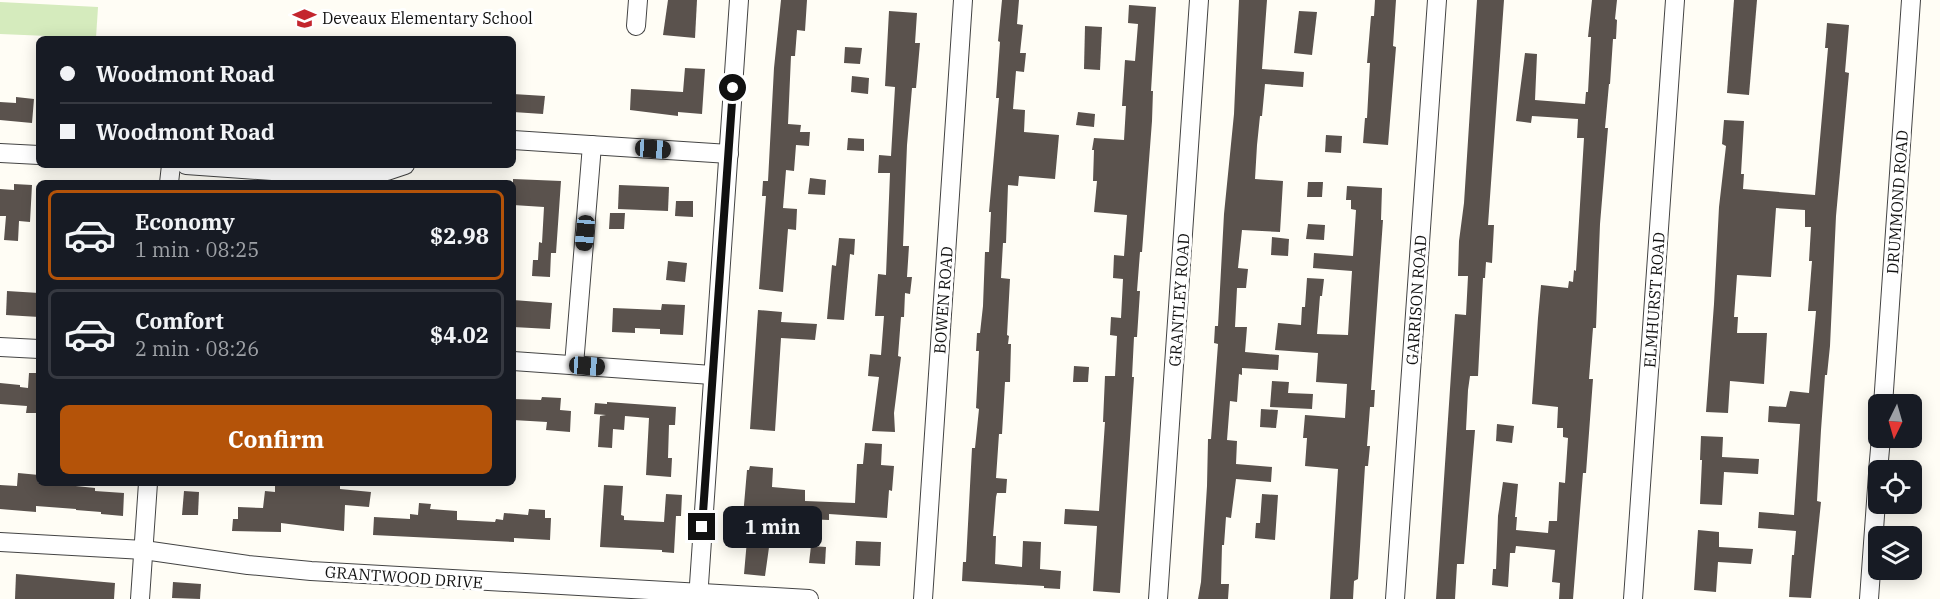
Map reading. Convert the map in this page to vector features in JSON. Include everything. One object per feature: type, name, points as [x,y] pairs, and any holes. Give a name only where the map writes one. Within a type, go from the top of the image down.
[{"type":"street","points":[[636,26],[638,0]]},
{"type":"street","points":[[698,595],[739,0]]},
{"type":"street","name":"BOWEN ROAD","points":[[923,599],[963,0]]},
{"type":"street","name":"GRANTLEY ROAD","points":[[1158,599],[1199,0]]},
{"type":"street","name":"GARRISON ROAD","points":[[1395,599],[1437,0]]},
{"type":"street","name":"ELMHURST ROAD","points":[[1633,599],[1675,0]]},
{"type":"street","name":"DRUMMOND ROAD","points":[[1884,394],[1911,0]]},
{"type":"street","points":[[516,140],[729,154]]},
{"type":"street","points":[[574,365],[592,145]]},
{"type":"street","points":[[0,153],[36,155]]},
{"type":"street","points":[[229,168],[330,175],[387,171],[396,168]]},
{"type":"street","points":[[0,346],[36,349]]},
{"type":"street","points":[[516,361],[712,375]]},
{"type":"street","points":[[140,599],[148,486]]},
{"type":"street","points":[[1869,599],[1875,514]]},
{"type":"street","name":"GRANTWOOD DRIVE","points":[[0,542],[144,550],[248,565],[311,571],[698,595],[809,599]]},
{"type":"green space","points":[[0,2],[98,7],[96,36],[0,34]]},
{"type":"building","points":[[668,0],[697,0],[695,38],[663,35]]},
{"type":"building","points":[[781,0],[807,0],[805,31],[797,30],[795,56],[791,56],[788,124],[801,125],[800,132],[810,132],[809,146],[796,145],[794,171],[786,170],[783,208],[797,209],[796,230],[788,229],[783,292],[759,289],[766,196],[762,196],[763,181],[768,181],[774,68]]},
{"type":"building","points":[[1002,0],[1019,0],[1017,24],[1023,25],[1020,53],[1026,53],[1024,72],[1016,71],[1013,109],[1025,110],[1024,132],[1059,135],[1055,179],[1019,176],[1018,186],[1008,185],[1006,243],[1003,243],[1001,278],[1010,279],[1007,335],[1009,336],[1008,344],[1011,344],[1010,382],[1005,382],[1002,434],[999,434],[996,478],[1007,479],[1006,493],[997,493],[996,497],[993,536],[996,536],[995,564],[1022,567],[1023,541],[1041,542],[1040,569],[1061,571],[1060,589],[962,581],[963,562],[966,562],[972,448],[975,448],[979,409],[976,408],[979,351],[976,351],[977,333],[980,333],[983,306],[985,252],[989,252],[991,212],[989,212],[999,98],[996,98]]},
{"type":"building","points":[[1239,0],[1267,0],[1262,69],[1304,72],[1303,87],[1265,84],[1255,179],[1283,181],[1280,232],[1242,230],[1238,268],[1248,269],[1246,288],[1237,288],[1235,327],[1247,327],[1245,352],[1279,355],[1278,370],[1242,368],[1242,375],[1239,374],[1237,402],[1230,401],[1227,440],[1237,441],[1236,464],[1272,467],[1271,482],[1236,479],[1231,518],[1226,517],[1224,545],[1222,545],[1221,584],[1229,584],[1228,599],[1198,599],[1207,486],[1208,439],[1211,439],[1218,344],[1214,343],[1215,326],[1218,326],[1224,214],[1234,114]]},
{"type":"building","points":[[1375,0],[1396,0],[1393,46],[1396,47],[1388,145],[1363,143],[1365,118],[1367,118],[1370,63],[1367,63],[1371,16],[1374,16]]},
{"type":"building","points":[[1477,0],[1504,0],[1488,225],[1494,225],[1492,263],[1486,262],[1485,278],[1483,278],[1478,376],[1470,376],[1468,390],[1466,430],[1475,430],[1464,564],[1457,564],[1455,599],[1436,599],[1455,314],[1466,315],[1468,276],[1458,276],[1459,241],[1464,203]]},
{"type":"building","points":[[1592,0],[1617,0],[1616,39],[1613,39],[1605,128],[1608,128],[1600,224],[1596,328],[1593,328],[1589,379],[1593,379],[1586,473],[1583,473],[1573,599],[1559,599],[1560,583],[1552,582],[1555,550],[1516,546],[1515,553],[1510,553],[1508,587],[1492,585],[1493,569],[1496,569],[1498,516],[1503,482],[1518,484],[1516,530],[1548,533],[1549,521],[1557,521],[1559,482],[1565,483],[1568,438],[1563,437],[1563,428],[1557,428],[1558,407],[1532,404],[1541,285],[1568,288],[1569,281],[1573,282],[1574,270],[1576,271],[1584,138],[1577,138],[1578,119],[1532,116],[1531,123],[1516,121],[1525,53],[1537,54],[1535,100],[1585,104],[1586,92],[1588,92],[1591,37],[1588,37]]},
{"type":"building","points":[[1734,0],[1757,0],[1749,95],[1727,93]]},
{"type":"building","points":[[1129,5],[1156,7],[1151,91],[1153,91],[1152,121],[1137,291],[1140,291],[1137,337],[1134,337],[1132,377],[1134,377],[1120,593],[1093,591],[1097,526],[1064,524],[1065,509],[1099,511],[1105,422],[1103,422],[1105,376],[1115,376],[1117,336],[1110,335],[1111,317],[1121,318],[1123,279],[1113,278],[1114,255],[1124,256],[1127,215],[1094,212],[1097,181],[1093,181],[1094,150],[1092,150],[1094,138],[1124,140],[1126,106],[1122,106],[1125,60],[1135,61],[1138,24],[1128,23]]},
{"type":"building","points":[[889,11],[917,13],[915,43],[920,43],[916,88],[912,88],[907,145],[903,246],[909,246],[907,277],[912,277],[910,294],[905,293],[904,317],[901,317],[898,356],[901,357],[894,413],[895,432],[872,431],[879,377],[868,376],[870,354],[881,355],[884,316],[875,316],[878,274],[886,275],[890,173],[878,173],[879,155],[891,156],[895,87],[885,86]]},
{"type":"building","points":[[1299,11],[1317,12],[1312,55],[1294,53]]},
{"type":"building","points":[[1827,23],[1849,25],[1845,72],[1849,73],[1836,216],[1830,346],[1827,375],[1825,375],[1821,430],[1817,501],[1821,502],[1811,598],[1789,597],[1796,531],[1758,528],[1759,512],[1794,515],[1800,424],[1768,422],[1769,406],[1786,407],[1790,391],[1809,393],[1816,311],[1808,311],[1812,261],[1809,261],[1811,227],[1805,227],[1805,210],[1776,208],[1771,277],[1737,275],[1734,317],[1738,317],[1737,333],[1767,333],[1764,384],[1730,381],[1728,413],[1706,412],[1719,207],[1726,146],[1722,144],[1724,120],[1744,121],[1741,174],[1744,174],[1743,189],[1815,195],[1828,48],[1825,48]]},
{"type":"building","points":[[1085,26],[1102,27],[1100,70],[1084,69]]},
{"type":"building","points":[[845,47],[862,48],[860,64],[844,63]]},
{"type":"building","points":[[685,68],[705,69],[702,114],[678,112],[678,116],[630,110],[631,89],[683,92]]},
{"type":"building","points":[[852,76],[869,78],[868,94],[851,92]]},
{"type":"building","points":[[516,94],[545,96],[543,114],[516,112]]},
{"type":"building","points":[[16,97],[34,99],[32,123],[0,120],[0,102],[16,103]]},
{"type":"building","points":[[1078,112],[1095,114],[1094,127],[1076,125]]},
{"type":"building","points":[[1326,135],[1342,136],[1341,153],[1325,152]]},
{"type":"building","points":[[848,138],[864,139],[864,151],[847,150]]},
{"type":"building","points":[[810,178],[826,180],[825,195],[808,194]]},
{"type":"building","points":[[513,179],[561,181],[556,253],[551,253],[550,277],[532,276],[533,260],[538,260],[539,242],[542,243],[544,207],[516,205],[516,180]]},
{"type":"building","points":[[1308,182],[1323,182],[1322,197],[1307,197]]},
{"type":"building","points":[[14,184],[32,185],[30,222],[19,221],[18,241],[4,240],[6,216],[0,216],[0,189],[14,190]]},
{"type":"building","points":[[619,185],[669,187],[668,211],[618,209]]},
{"type":"building","points":[[1347,186],[1382,188],[1381,220],[1383,220],[1371,390],[1375,390],[1374,407],[1370,407],[1367,446],[1370,446],[1368,466],[1365,466],[1358,579],[1354,581],[1353,599],[1330,599],[1338,469],[1305,466],[1307,438],[1303,438],[1305,415],[1345,418],[1347,384],[1316,382],[1318,353],[1275,350],[1278,323],[1301,325],[1307,278],[1324,279],[1322,296],[1320,296],[1317,334],[1348,335],[1352,271],[1313,268],[1314,253],[1353,256],[1356,210],[1351,209],[1351,200],[1346,200]]},
{"type":"building","points":[[676,201],[693,201],[693,217],[675,216]]},
{"type":"building","points":[[610,213],[625,213],[624,229],[609,229]]},
{"type":"building","points":[[1308,224],[1325,225],[1324,240],[1306,239]]},
{"type":"building","points":[[1272,237],[1289,239],[1288,256],[1271,255]]},
{"type":"building","points":[[839,238],[855,239],[854,255],[850,254],[844,320],[827,319],[832,265],[836,266]]},
{"type":"building","points":[[668,261],[687,263],[685,282],[666,280]]},
{"type":"building","points":[[7,291],[36,293],[36,317],[6,315]]},
{"type":"building","points":[[516,300],[552,303],[550,329],[516,327]]},
{"type":"building","points":[[662,304],[685,305],[683,335],[660,334],[660,329],[635,328],[635,333],[612,332],[613,308],[661,310]]},
{"type":"building","points":[[758,310],[782,312],[781,322],[817,324],[815,340],[781,338],[775,431],[750,429]]},
{"type":"building","points":[[1074,366],[1089,367],[1088,382],[1073,382]]},
{"type":"building","points":[[29,373],[36,373],[36,413],[26,413],[27,406],[0,404],[0,383],[28,388]]},
{"type":"building","points":[[1272,381],[1289,382],[1288,393],[1313,394],[1312,409],[1270,407]]},
{"type":"building","points":[[542,397],[561,398],[560,410],[571,411],[570,432],[546,430],[547,422],[516,420],[516,399],[541,400]]},
{"type":"building","points":[[607,402],[676,407],[675,425],[669,425],[668,458],[672,458],[671,477],[646,475],[649,418],[625,416],[624,430],[613,429],[612,448],[598,447],[600,416],[606,415],[594,414],[595,403],[607,404]]},
{"type":"building","points":[[1261,409],[1278,410],[1276,428],[1260,427]]},
{"type":"building","points":[[1497,424],[1514,426],[1512,443],[1496,441]]},
{"type":"building","points":[[1701,436],[1723,437],[1722,457],[1759,459],[1758,474],[1724,472],[1722,505],[1700,504]]},
{"type":"building","points":[[865,443],[882,444],[881,465],[894,466],[887,518],[829,514],[829,520],[805,519],[804,529],[772,526],[765,576],[744,574],[747,540],[741,540],[747,470],[750,466],[773,468],[772,487],[805,490],[805,501],[855,503],[857,464],[863,464]]},
{"type":"building","points":[[18,473],[36,475],[36,486],[76,486],[95,488],[95,491],[124,493],[123,516],[36,506],[36,512],[0,509],[0,485],[17,486]]},
{"type":"building","points":[[604,485],[623,486],[621,515],[624,516],[624,520],[664,522],[666,494],[682,495],[681,516],[676,516],[674,553],[662,552],[662,550],[600,547]]},
{"type":"building","points":[[275,486],[340,486],[340,489],[371,492],[369,507],[345,505],[344,531],[281,523],[281,532],[232,531],[233,519],[238,519],[238,507],[263,508],[265,491],[275,492]]},
{"type":"building","points":[[184,491],[199,492],[198,515],[182,515]]},
{"type":"building","points":[[1262,494],[1278,495],[1275,540],[1255,538],[1256,523],[1260,523]]},
{"type":"building","points":[[419,503],[431,504],[430,509],[457,511],[457,520],[495,522],[496,519],[503,520],[504,513],[528,515],[529,509],[545,510],[545,518],[551,518],[550,540],[514,538],[514,542],[373,535],[374,517],[410,519],[410,514],[418,515]]},
{"type":"building","points":[[1698,530],[1719,532],[1719,547],[1753,549],[1751,564],[1718,562],[1716,592],[1694,590]]},
{"type":"building","points":[[856,541],[881,542],[880,566],[855,565]]},
{"type":"building","points":[[811,546],[826,547],[825,564],[809,563]]},
{"type":"building","points":[[16,574],[115,583],[114,599],[15,599]]},
{"type":"building","points":[[173,582],[201,584],[200,599],[172,598]]},
{"type":"place","name":"Deveaux Elementary School","points":[[304,18]]},
{"type":"route","points":[[702,527],[733,88]]}]
